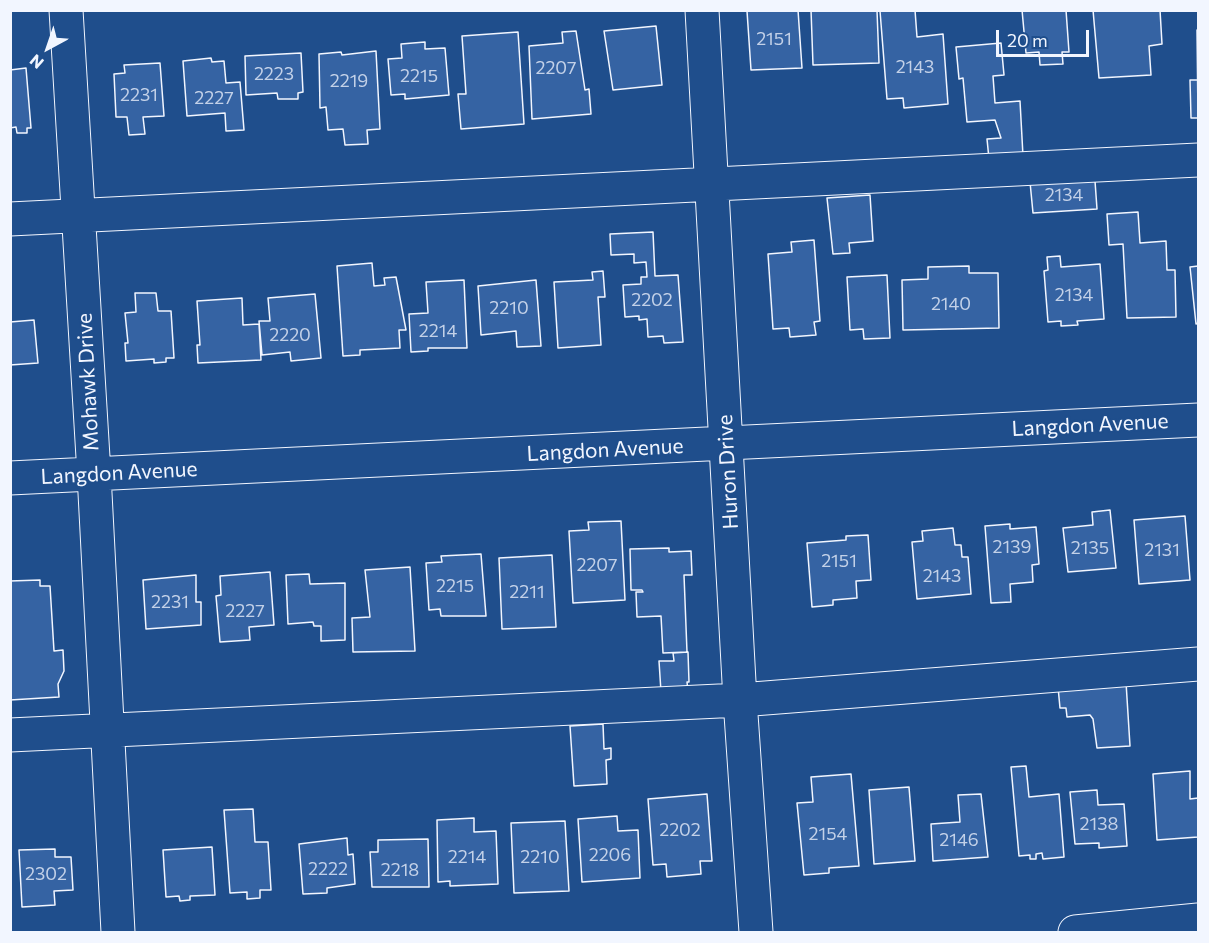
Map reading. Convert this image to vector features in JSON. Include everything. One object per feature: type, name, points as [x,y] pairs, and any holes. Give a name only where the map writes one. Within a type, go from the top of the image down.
[{"type":"street","name":"Mohawk Drive","points":[[66,10],[94,474],[118,933]]},
{"type":"street","name":"Huron Drive","points":[[702,10],[740,700],[756,933]]},
{"type":"street","points":[[10,219],[1198,160]]},
{"type":"street","name":"Langdon Avenue","points":[[10,478],[1198,420]]},
{"type":"street","points":[[10,735],[740,700],[1198,664]]},
{"type":"street","points":[[1075,933],[1198,920]]},
{"type":"building","points":[[798,10],[802,68],[751,70],[747,11]]},
{"type":"building","points":[[811,10],[877,10],[879,63],[813,65]]},
{"type":"building","points":[[915,10],[917,37],[943,34],[948,104],[904,108],[903,98],[887,99],[880,11]]},
{"type":"building","points":[[1022,10],[1066,10],[1069,52],[1062,52],[1063,64],[1040,65],[1039,52],[1026,53]]},
{"type":"building","points":[[1093,10],[1160,10],[1162,44],[1149,46],[1151,75],[1099,78]]},
{"type":"building","points":[[656,26],[662,85],[613,90],[604,31]]},
{"type":"building","points":[[576,31],[585,90],[589,89],[591,114],[532,119],[529,46],[563,43],[562,32]]},
{"type":"building","points":[[518,32],[524,124],[461,129],[458,94],[466,94],[462,36]]},
{"type":"building","points":[[425,42],[425,49],[445,48],[449,95],[405,99],[405,94],[391,95],[388,59],[402,58],[401,44]]},
{"type":"building","points":[[1001,43],[1004,75],[993,76],[995,103],[1020,101],[1023,156],[989,159],[987,139],[1001,138],[995,120],[967,122],[963,78],[959,79],[956,47]]},
{"type":"building","points":[[376,51],[380,129],[367,130],[368,144],[345,145],[343,129],[328,130],[326,107],[320,108],[319,54],[341,52],[342,55]]},
{"type":"building","points":[[301,53],[303,92],[298,93],[298,99],[278,99],[277,93],[246,95],[245,56]]},
{"type":"building","points":[[211,58],[212,62],[224,61],[226,83],[240,82],[244,130],[226,131],[225,113],[187,116],[183,61]]},
{"type":"building","points":[[160,63],[164,116],[143,117],[145,134],[129,135],[127,117],[116,117],[114,74],[125,73],[124,65]]},
{"type":"building","points":[[26,68],[31,128],[27,128],[27,133],[17,133],[16,127],[10,128],[10,70]]},
{"type":"building","points":[[1190,80],[1198,80],[1198,118],[1191,118]]},
{"type":"building","points":[[1095,181],[1097,209],[1033,213],[1030,182]]},
{"type":"building","points":[[870,195],[873,241],[849,243],[850,253],[833,254],[827,198]]},
{"type":"building","points":[[1138,212],[1140,243],[1166,241],[1167,270],[1175,270],[1176,317],[1127,318],[1123,244],[1109,245],[1107,214]]},
{"type":"building","points":[[653,232],[655,276],[678,275],[683,342],[664,343],[663,336],[648,337],[647,319],[639,320],[639,316],[625,317],[623,285],[641,284],[641,277],[647,277],[646,262],[634,263],[634,254],[611,255],[610,234]]},
{"type":"building","points":[[814,240],[820,321],[814,322],[816,335],[790,337],[789,328],[773,329],[768,254],[792,252],[791,242]]},
{"type":"building","points":[[1060,256],[1061,267],[1100,264],[1104,319],[1077,321],[1078,325],[1061,326],[1061,321],[1048,322],[1044,271],[1048,270],[1047,257]]},
{"type":"building","points":[[372,263],[374,286],[385,285],[384,278],[396,277],[406,330],[399,330],[400,348],[360,350],[360,355],[343,356],[337,266]]},
{"type":"building","points":[[969,266],[969,273],[998,273],[999,328],[903,330],[902,280],[928,279],[928,267]]},
{"type":"building","points":[[1198,266],[1198,323],[1196,324],[1190,267]]},
{"type":"building","points":[[603,271],[605,297],[598,297],[601,345],[558,348],[554,282],[593,280],[592,272]]},
{"type":"building","points":[[887,275],[890,338],[864,339],[863,329],[850,330],[847,277]]},
{"type":"building","points":[[464,280],[467,348],[428,348],[428,351],[411,352],[409,314],[428,313],[426,282]]},
{"type":"building","points":[[536,280],[541,346],[517,347],[516,331],[481,335],[478,286]]},
{"type":"building","points":[[135,293],[156,293],[158,311],[171,311],[174,358],[166,358],[166,362],[154,363],[154,359],[126,361],[125,343],[128,343],[125,313],[136,312]]},
{"type":"building","points":[[315,294],[321,358],[291,361],[290,352],[262,355],[259,321],[270,321],[268,298]]},
{"type":"building","points":[[242,298],[243,325],[259,324],[261,360],[198,363],[197,345],[200,345],[197,301]]},
{"type":"building","points":[[34,320],[38,363],[10,365],[10,322]]},
{"type":"building","points":[[1110,510],[1116,568],[1068,572],[1063,528],[1093,525],[1092,512]]},
{"type":"building","points":[[1185,516],[1190,580],[1139,584],[1134,520]]},
{"type":"building","points":[[621,521],[625,600],[573,603],[569,531],[589,530],[588,522]]},
{"type":"building","points":[[1010,524],[1010,529],[1036,527],[1039,564],[1032,565],[1033,582],[1010,584],[1011,602],[991,603],[985,526]]},
{"type":"building","points":[[953,528],[955,545],[961,545],[962,557],[968,557],[971,594],[917,599],[912,542],[923,541],[922,531]]},
{"type":"building","points":[[868,535],[871,580],[856,581],[857,598],[833,600],[833,605],[812,607],[807,543],[846,540],[846,536]]},
{"type":"building","points":[[669,548],[669,552],[691,551],[692,575],[684,575],[687,652],[663,653],[661,616],[637,617],[636,592],[643,592],[642,590],[631,590],[630,549]]},
{"type":"building","points":[[481,554],[486,616],[441,616],[440,609],[429,610],[426,563],[442,562],[441,556]]},
{"type":"building","points":[[552,555],[556,627],[502,629],[499,558]]},
{"type":"building","points":[[410,567],[415,651],[353,652],[352,618],[370,617],[365,570]]},
{"type":"building","points":[[270,572],[274,625],[249,627],[250,640],[220,642],[216,596],[221,595],[220,576]]},
{"type":"building","points":[[309,574],[310,584],[345,583],[345,640],[321,641],[321,626],[314,626],[313,622],[288,624],[286,575]]},
{"type":"building","points":[[196,575],[196,602],[201,602],[201,625],[146,629],[143,580]]},
{"type":"building","points":[[40,580],[40,586],[50,586],[54,651],[63,650],[64,671],[58,684],[59,697],[10,700],[10,581]]},
{"type":"building","points":[[688,652],[688,691],[661,692],[659,661],[674,661],[673,653]]},
{"type":"building","points":[[1126,682],[1130,746],[1097,748],[1093,719],[1090,715],[1067,717],[1066,708],[1060,708],[1058,687]]},
{"type":"building","points":[[603,724],[604,749],[611,748],[611,759],[606,760],[607,784],[574,786],[570,726]]},
{"type":"building","points":[[1026,766],[1029,797],[1059,794],[1064,857],[1043,859],[1042,853],[1036,854],[1036,859],[1030,859],[1030,855],[1019,856],[1011,767]]},
{"type":"building","points":[[1190,771],[1190,799],[1198,798],[1198,837],[1157,840],[1153,774]]},
{"type":"building","points":[[851,774],[859,866],[829,868],[829,873],[804,875],[797,803],[813,802],[811,777]]},
{"type":"building","points":[[909,787],[915,861],[874,864],[869,790]]},
{"type":"building","points":[[1097,790],[1098,805],[1124,804],[1127,846],[1099,848],[1099,843],[1075,844],[1070,792]]},
{"type":"building","points":[[707,794],[712,861],[700,861],[701,874],[667,877],[666,864],[653,865],[648,799]]},
{"type":"building","points":[[981,794],[988,857],[933,861],[931,824],[960,822],[958,795]]},
{"type":"building","points":[[253,809],[255,842],[268,842],[271,890],[260,890],[260,898],[247,899],[247,892],[230,893],[224,810]]},
{"type":"building","points":[[617,816],[618,831],[638,830],[640,878],[582,882],[578,819]]},
{"type":"building","points":[[474,818],[474,832],[496,831],[498,884],[450,886],[450,881],[438,882],[437,820]]},
{"type":"building","points":[[565,821],[569,891],[514,893],[511,823]]},
{"type":"building","points":[[347,838],[348,855],[353,854],[355,884],[327,888],[327,893],[303,894],[299,844]]},
{"type":"building","points":[[428,839],[429,887],[372,887],[370,852],[378,852],[378,840]]},
{"type":"building","points":[[212,847],[215,895],[190,896],[190,900],[180,901],[179,896],[166,897],[163,850]]},
{"type":"building","points":[[55,849],[55,857],[71,857],[73,890],[54,891],[55,905],[22,907],[19,850]]}]
